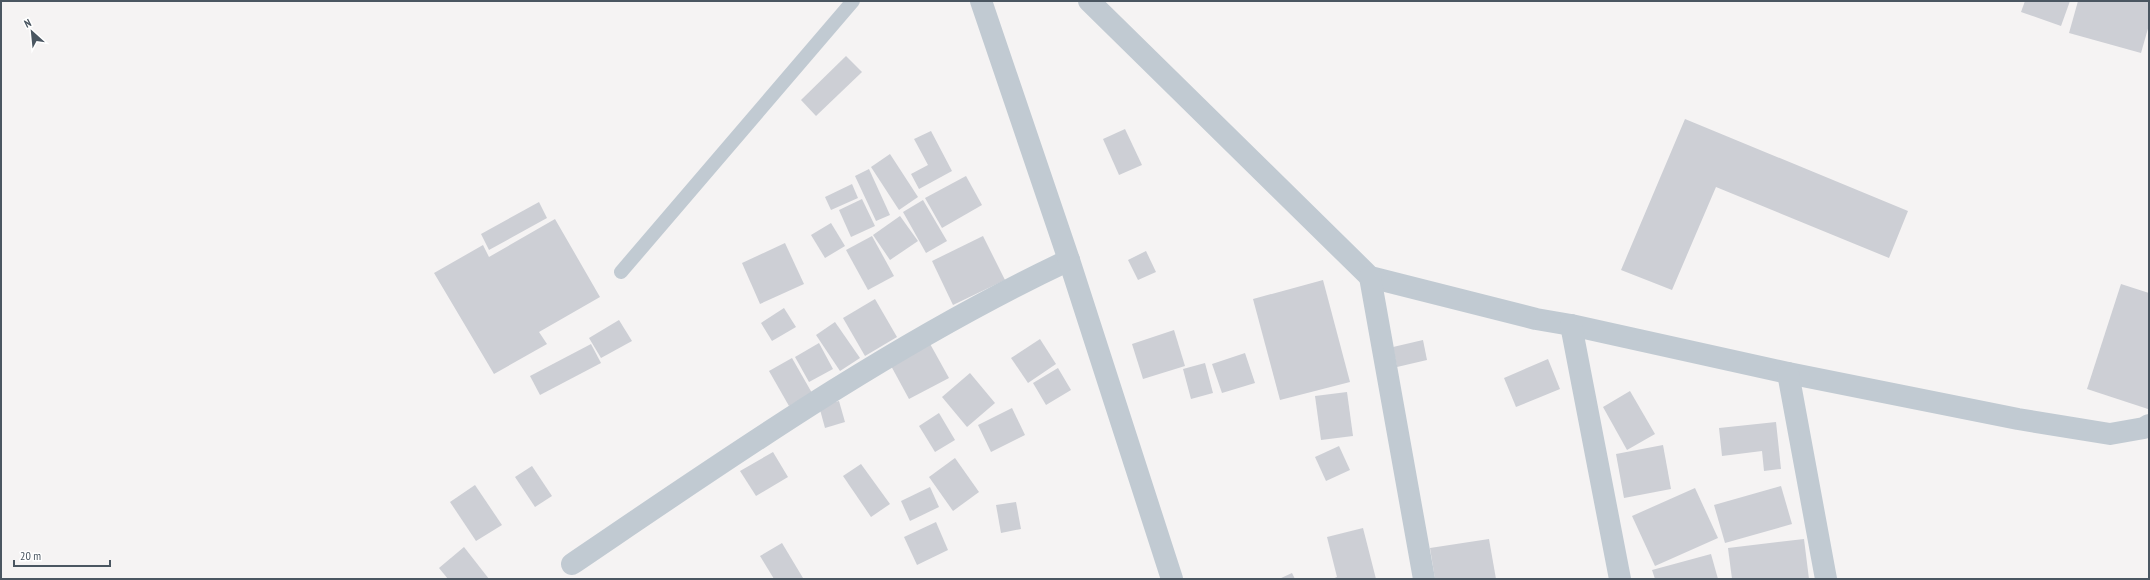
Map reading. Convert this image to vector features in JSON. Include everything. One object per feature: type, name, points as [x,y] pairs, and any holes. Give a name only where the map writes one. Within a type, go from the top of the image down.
[{"type":"street","points":[[981,1],[1069,260],[1172,579]]},
{"type":"street","points":[[1089,1],[1370,277],[1536,319],[1571,325],[1788,373],[2018,419],[2110,434],[2144,428],[2149,425]]},
{"type":"street","points":[[572,564],[777,426],[912,342],[1005,290],[1069,260]]},
{"type":"street","points":[[1370,277],[1424,579]]},
{"type":"street","points":[[1571,325],[1620,579]]},
{"type":"street","points":[[1788,373],[1826,579]]},
{"type":"lane","points":[[621,272],[853,1]]},
{"type":"building","points":[[2025,1],[2070,1],[2061,26],[2021,12]]},
{"type":"building","points":[[2078,1],[2149,1],[2149,25],[2141,53],[2069,33]]},
{"type":"building","points":[[846,56],[862,72],[816,116],[801,100]]},
{"type":"building","points":[[1685,119],[1908,211],[1889,258],[1716,187],[1672,290],[1621,270]]},
{"type":"building","points":[[1125,129],[1142,165],[1119,175],[1103,139]]},
{"type":"building","points":[[931,131],[952,171],[919,189],[911,174],[928,165],[914,139]]},
{"type":"building","points":[[890,154],[918,197],[899,210],[871,167]]},
{"type":"building","points":[[869,169],[890,215],[876,221],[855,176]]},
{"type":"building","points":[[966,176],[982,205],[942,228],[925,198]]},
{"type":"building","points":[[852,184],[858,198],[831,210],[825,197]]},
{"type":"building","points":[[862,199],[875,226],[851,237],[839,210]]},
{"type":"building","points":[[923,200],[947,241],[926,253],[903,212]]},
{"type":"building","points":[[539,202],[547,218],[489,250],[481,234]]},
{"type":"building","points":[[900,216],[918,241],[890,260],[873,235]]},
{"type":"building","points":[[555,219],[600,297],[539,332],[547,344],[494,374],[434,273],[483,245],[489,257]]},
{"type":"building","points":[[831,223],[845,246],[825,258],[811,235]]},
{"type":"building","points":[[872,236],[894,276],[868,290],[846,250]]},
{"type":"building","points":[[983,236],[1005,280],[953,305],[932,261]]},
{"type":"building","points":[[785,243],[804,284],[760,304],[742,263]]},
{"type":"building","points":[[1146,251],[1156,272],[1138,280],[1128,260]]},
{"type":"building","points":[[1323,280],[1350,382],[1280,400],[1253,299]]},
{"type":"building","points":[[2121,284],[2149,293],[2148,409],[2087,389]]},
{"type":"building","points":[[875,299],[897,337],[865,356],[843,318]]},
{"type":"building","points":[[784,308],[796,327],[772,341],[761,323]]},
{"type":"building","points":[[619,320],[632,341],[601,358],[589,338]]},
{"type":"building","points":[[835,322],[860,358],[840,371],[816,335]]},
{"type":"building","points":[[1174,330],[1185,366],[1143,379],[1132,344]]},
{"type":"building","points":[[1040,339],[1056,364],[1028,383],[1011,358]]},
{"type":"building","points":[[1423,340],[1427,360],[1397,367],[1393,347]]},
{"type":"building","points":[[929,342],[949,378],[909,399],[890,364]]},
{"type":"building","points":[[819,343],[833,369],[809,382],[795,357]]},
{"type":"building","points":[[591,344],[601,363],[540,395],[530,376]]},
{"type":"building","points":[[1245,353],[1255,383],[1222,393],[1212,364]]},
{"type":"building","points":[[792,358],[812,393],[789,406],[769,371]]},
{"type":"building","points":[[1548,359],[1560,389],[1516,407],[1504,378]]},
{"type":"building","points":[[1205,363],[1213,393],[1191,399],[1183,369]]},
{"type":"building","points":[[1058,368],[1071,390],[1046,405],[1033,383]]},
{"type":"building","points":[[970,373],[995,403],[967,427],[942,397]]},
{"type":"building","points":[[1630,391],[1655,434],[1627,450],[1603,407]]},
{"type":"building","points":[[1347,392],[1353,436],[1321,440],[1315,396]]},
{"type":"building","points":[[839,401],[845,422],[825,428],[819,406]]},
{"type":"building","points":[[1012,408],[1025,435],[991,452],[978,425]]},
{"type":"building","points":[[939,413],[955,440],[935,452],[919,426]]},
{"type":"building","points":[[1776,422],[1781,469],[1764,471],[1762,451],[1722,456],[1719,428]]},
{"type":"building","points":[[1663,445],[1671,489],[1624,498],[1616,454]]},
{"type":"building","points":[[1339,446],[1350,470],[1326,481],[1315,457]]},
{"type":"building","points":[[773,452],[788,477],[756,496],[740,471]]},
{"type":"building","points":[[955,458],[979,492],[953,511],[929,477]]},
{"type":"building","points":[[861,464],[890,504],[871,517],[843,476]]},
{"type":"building","points":[[532,466],[552,496],[535,507],[515,477]]},
{"type":"building","points":[[475,485],[502,525],[476,541],[450,502]]},
{"type":"building","points":[[1781,486],[1792,524],[1725,543],[1714,505]]},
{"type":"building","points":[[930,487],[939,507],[910,521],[901,501]]},
{"type":"building","points":[[1695,488],[1718,538],[1655,566],[1632,516]]},
{"type":"building","points":[[1016,502],[1021,529],[1001,533],[996,505]]},
{"type":"building","points":[[936,522],[948,550],[917,565],[904,537]]},
{"type":"building","points":[[1363,528],[1376,579],[1332,579],[1337,577],[1327,537]]},
{"type":"building","points":[[1489,539],[1496,579],[1435,579],[1430,548]]},
{"type":"building","points":[[1804,539],[1809,579],[1732,579],[1728,548]]},
{"type":"building","points":[[782,543],[803,578],[802,579],[774,579],[760,556]]},
{"type":"building","points":[[464,547],[489,579],[448,579],[439,568]]},
{"type":"building","points":[[1711,554],[1718,579],[1655,579],[1652,570]]},
{"type":"building","points":[[1292,573],[1295,579],[1279,579]]}]
